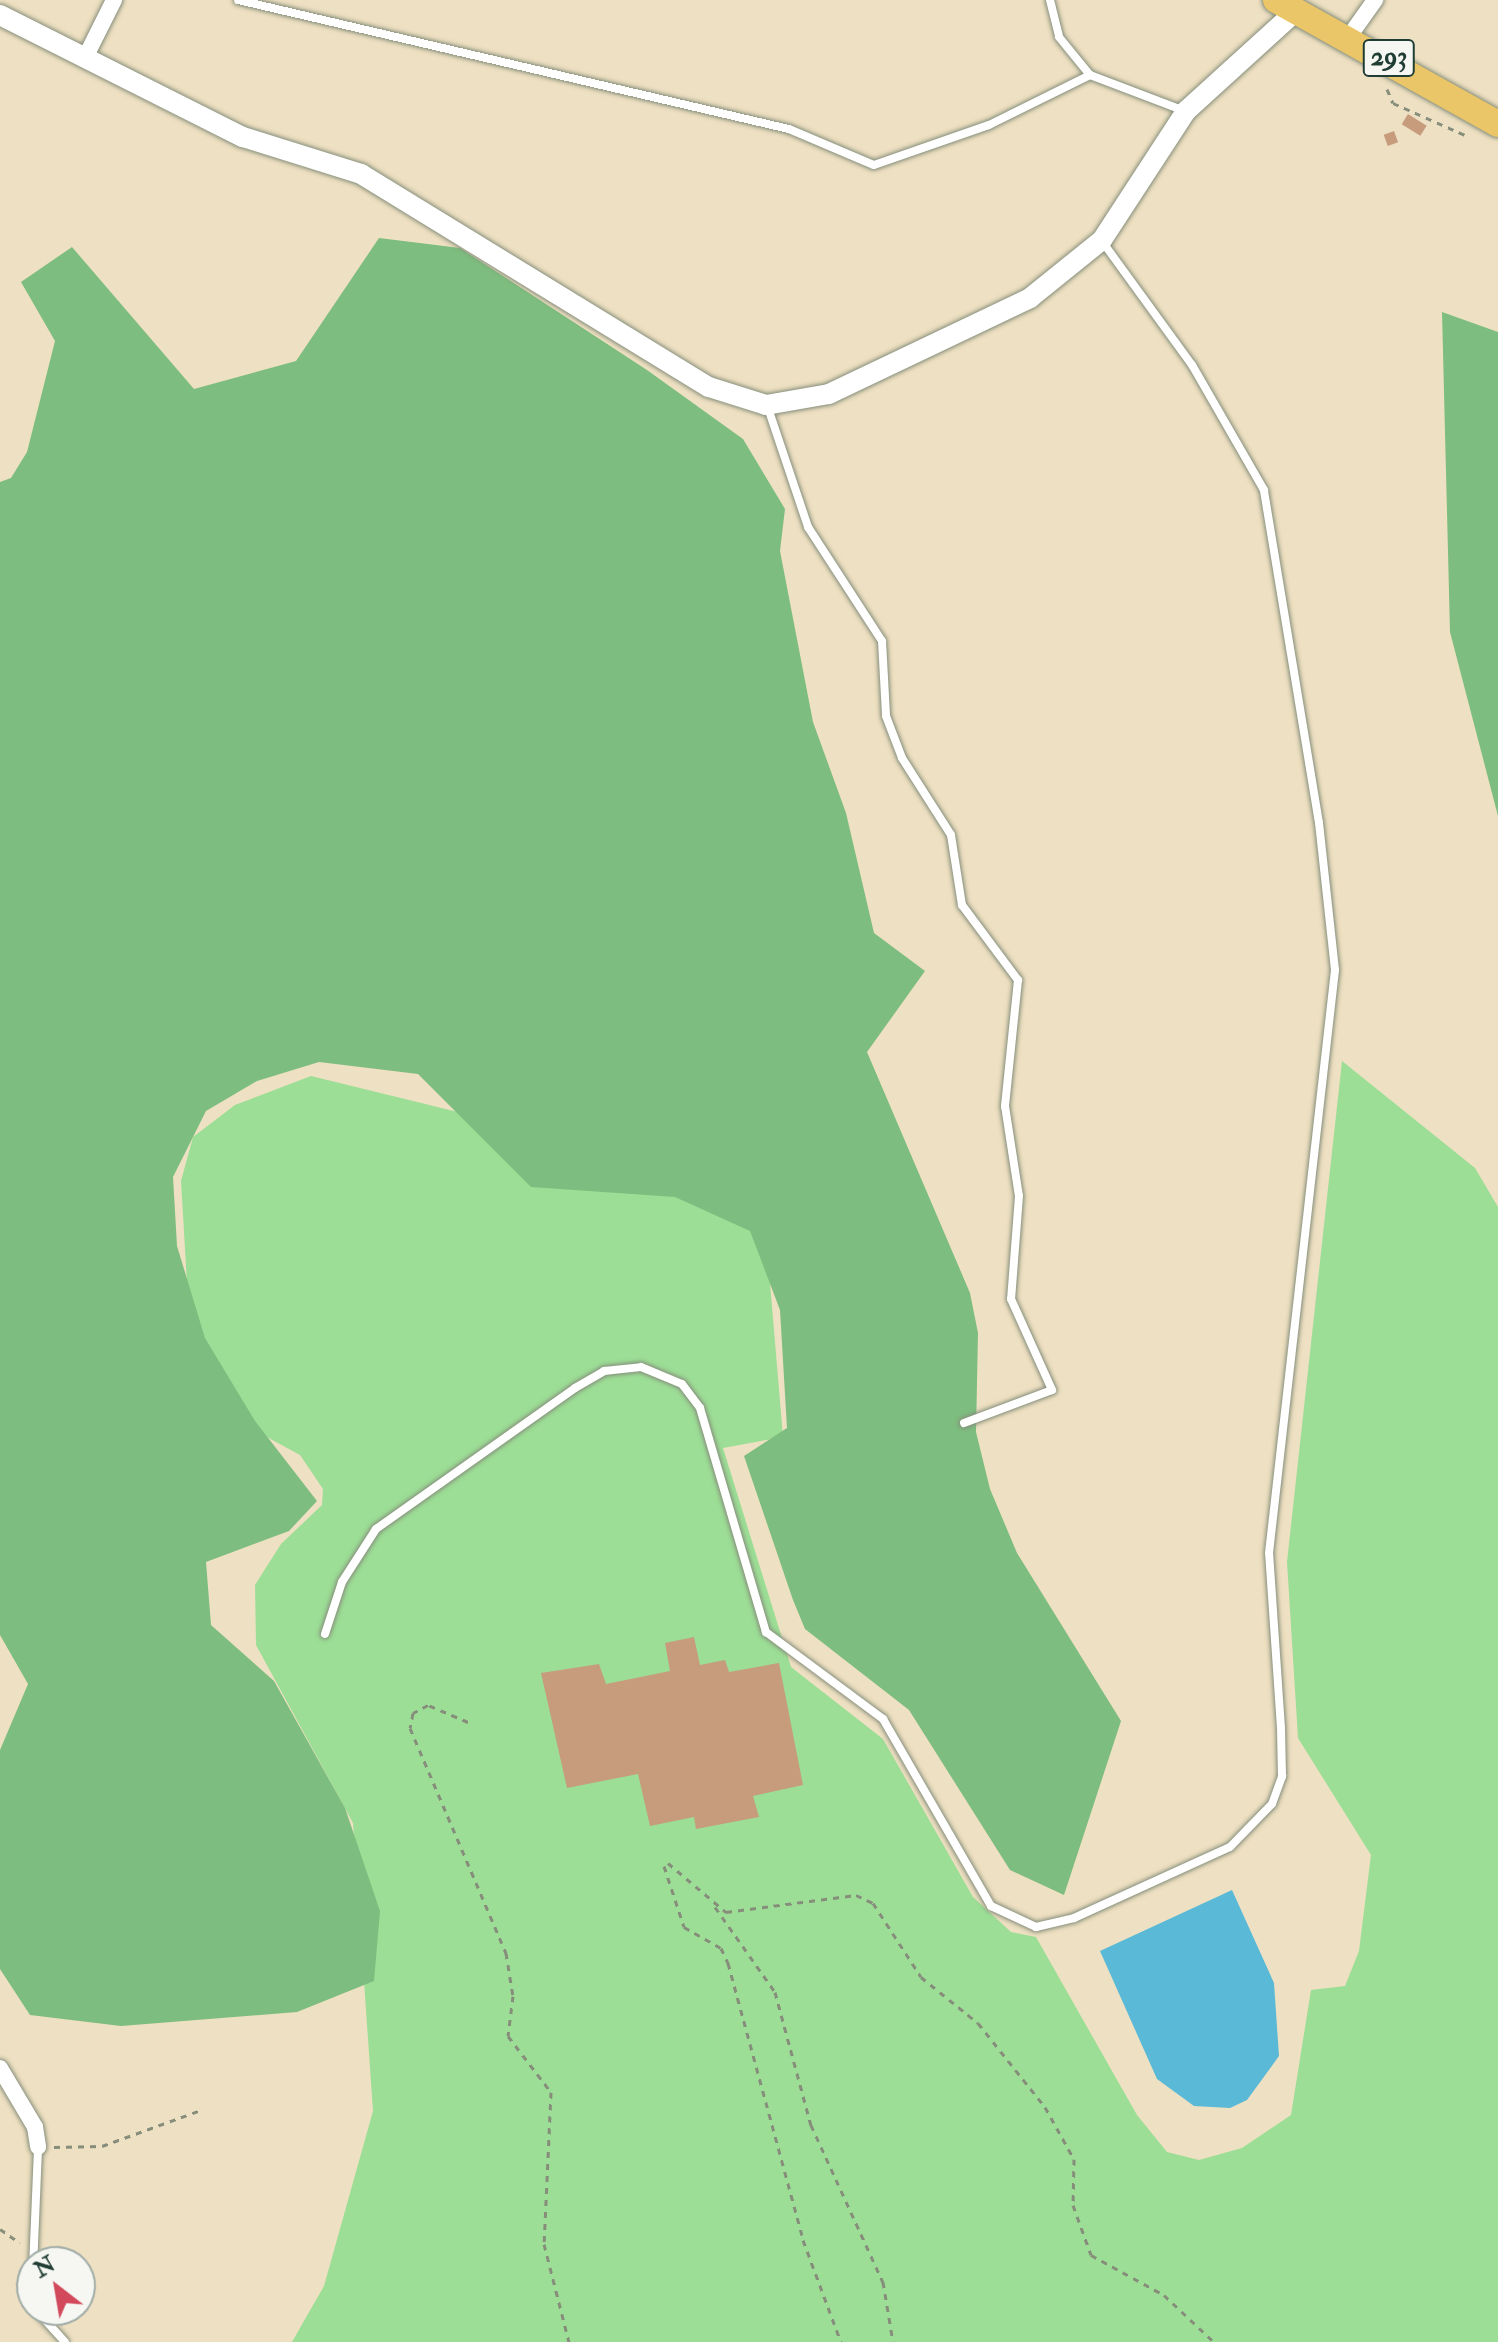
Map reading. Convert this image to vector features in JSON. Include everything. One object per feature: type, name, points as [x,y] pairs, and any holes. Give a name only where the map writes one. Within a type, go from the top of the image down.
[{"type":"highway","name":"293","points":[[1286,5],[1498,124]]},
{"type":"street","points":[[86,56],[114,0]]},
{"type":"street","points":[[1348,38],[1375,0]]},
{"type":"street","points":[[0,15],[243,137],[361,174],[709,387],[766,405],[829,394],[986,324],[1102,240],[1186,111],[1286,5]]},
{"type":"street","points":[[0,2068],[29,2115],[38,2147]]},
{"type":"lane","points":[[238,0],[789,129],[874,165],[989,125],[1090,75]]},
{"type":"lane","points":[[1050,0],[1059,37],[1090,75],[1186,111]]},
{"type":"lane","points":[[325,1634],[342,1582],[376,1529],[575,1388],[604,1371],[641,1367],[682,1384],[700,1408],[766,1632],[883,1719],[991,1906],[1036,1927],[1074,1918],[1230,1847],[1272,1804],[1282,1776],[1269,1553],[1335,970],[1322,852],[1264,490],[1234,430],[1102,240]]},
{"type":"lane","points":[[766,405],[808,527],[882,641],[886,716],[902,758],[951,835],[962,905],[1018,980],[1005,1106],[1019,1196],[1011,1299],[1052,1390],[964,1423]]},
{"type":"lane","points":[[30,2246],[38,2147]]},
{"type":"lane","points":[[50,2326],[65,2342]]},
{"type":"path","points":[[1383,74],[1393,103],[1467,136]]},
{"type":"path","points":[[468,1722],[428,1705],[413,1713],[410,1728],[506,1953],[513,1996],[508,2036],[551,2092],[544,2244],[569,2342]]},
{"type":"path","points":[[841,2342],[803,2240],[728,1963],[721,1948],[684,1927],[666,1864],[715,1906],[775,1992],[811,2125],[883,2282],[893,2342]]},
{"type":"path","points":[[715,1906],[742,1912],[856,1895],[873,1903],[921,1977],[978,2023],[1045,2107],[1074,2159],[1073,2205],[1091,2255],[1164,2295],[1214,2342]]},
{"type":"path","points":[[38,2147],[102,2146],[201,2110]]},
{"type":"path","points":[[0,2229],[24,2246]]},
{"type":"green space","points":[[379,238],[460,248],[647,370],[743,439],[785,509],[780,551],[813,722],[846,813],[874,933],[925,971],[867,1052],[970,1293],[978,1333],[976,1432],[990,1489],[1017,1553],[1121,1721],[1064,1895],[1010,1870],[909,1710],[805,1629],[793,1600],[744,1456],[787,1428],[780,1310],[750,1231],[675,1197],[531,1187],[418,1074],[319,1062],[257,1081],[206,1111],[173,1177],[177,1246],[205,1338],[255,1421],[317,1501],[289,1531],[206,1562],[211,1625],[274,1681],[345,1808],[380,1911],[374,1981],[297,2012],[121,2026],[30,2015],[0,1969],[0,1750],[28,1684],[0,1635],[0,482],[11,478],[27,452],[55,341],[21,282],[72,247],[194,389],[296,361]]},
{"type":"green space","points":[[1442,312],[1498,332],[1498,816],[1450,632]]},
{"type":"green space","points":[[1342,1061],[1475,1168],[1498,1207],[1498,2342],[292,2342],[324,2286],[373,2111],[353,1823],[256,1645],[255,1585],[281,1544],[322,1505],[323,1489],[300,1455],[239,1422],[191,1350],[181,1181],[193,1137],[235,1105],[311,1076],[580,1142],[753,1223],[769,1271],[783,1437],[723,1448],[791,1667],[883,1739],[973,1897],[1011,1932],[1036,1937],[1137,2115],[1167,2152],[1199,2160],[1242,2148],[1291,2115],[1311,1990],[1345,1986],[1359,1951],[1371,1855],[1298,1738],[1287,1562]]},
{"type":"water","points":[[1232,1890],[1274,1983],[1279,2056],[1247,2100],[1230,2108],[1194,2106],[1157,2079],[1100,1951]]},
{"type":"building","points":[[1408,114],[1427,126],[1420,136],[1402,124]]},
{"type":"building","points":[[1394,131],[1398,142],[1388,146],[1384,135]]},
{"type":"building","points":[[694,1637],[700,1665],[725,1660],[729,1672],[779,1663],[803,1785],[753,1796],[759,1817],[696,1829],[694,1817],[650,1826],[638,1774],[567,1788],[541,1673],[599,1664],[606,1684],[670,1671],[665,1643]]}]
